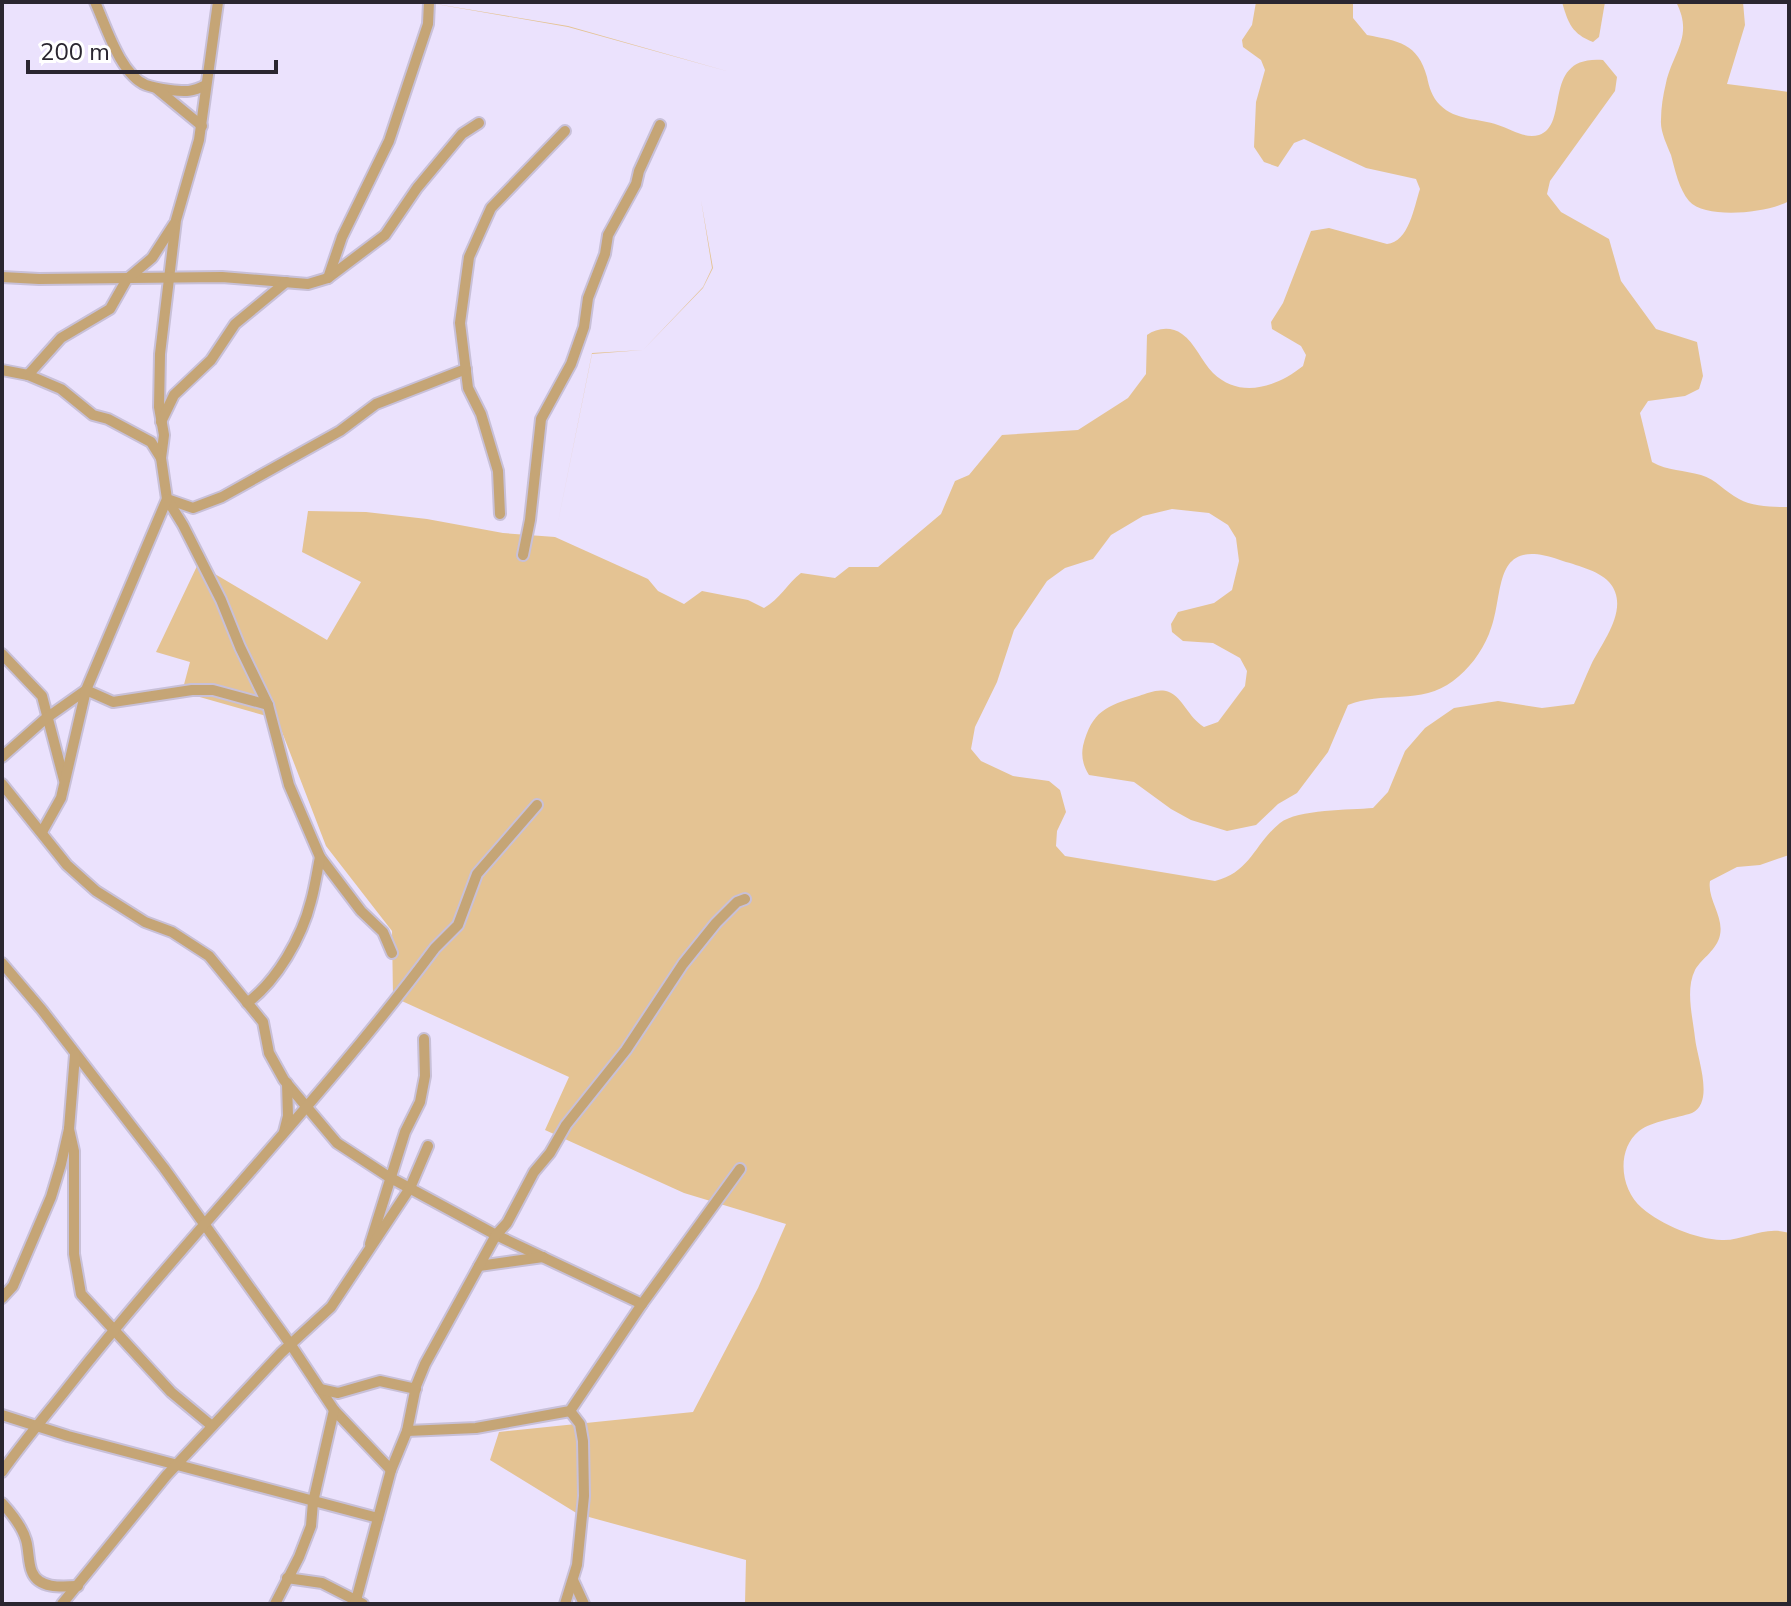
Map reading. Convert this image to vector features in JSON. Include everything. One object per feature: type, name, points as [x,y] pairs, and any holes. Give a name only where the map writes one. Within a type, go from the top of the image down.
[{"type":"street","points":[[95,2],[105,30],[126,65],[142,84],[191,93],[206,85]]},
{"type":"street","points":[[218,2],[202,126],[176,220],[160,354],[161,424],[164,435],[161,458],[167,499],[221,600],[268,705],[289,785],[320,857],[361,911],[383,932],[392,953]]},
{"type":"street","points":[[328,278],[342,237],[389,141],[428,24],[429,2]]},
{"type":"street","points":[[155,88],[202,126]]},
{"type":"street","points":[[2,277],[222,277],[308,284],[328,278],[385,235],[417,188],[462,134],[479,123]]},
{"type":"street","points":[[523,555],[541,419],[571,364],[608,235],[636,184],[660,125]]},
{"type":"street","points":[[500,514],[498,471],[481,414],[468,388],[460,323],[469,257],[491,208],[565,131]]},
{"type":"street","points":[[28,375],[61,338],[110,309],[127,279],[152,258],[176,220]]},
{"type":"street","points":[[161,424],[174,395],[211,360],[235,324],[286,282]]},
{"type":"street","points":[[167,499],[193,508],[222,497],[340,431],[376,404],[466,369]]},
{"type":"street","points":[[2,370],[28,375],[61,389],[93,415],[108,419],[151,442],[161,458]]},
{"type":"street","points":[[42,832],[61,798],[86,690],[167,499]]},
{"type":"street","points":[[2,654],[42,696],[64,782]]},
{"type":"street","points":[[86,690],[113,702],[192,690],[213,690],[268,705]]},
{"type":"street","points":[[2,757],[48,717],[86,690]]},
{"type":"street","points":[[2,784],[67,865],[96,891],[145,922],[172,932],[209,956],[263,1022],[269,1053],[287,1083],[337,1143],[389,1177],[496,1235],[642,1304]]},
{"type":"street","points":[[2,1472],[114,1329],[309,1107],[435,948],[458,925],[477,874],[537,805]]},
{"type":"street","points":[[247,1003],[260,993],[286,959],[311,904],[320,857]]},
{"type":"street","points":[[287,1578],[322,1583],[358,1603],[391,1470],[407,1431],[425,1364],[496,1235],[507,1223],[534,1172],[550,1153],[566,1125],[626,1050],[683,964],[716,923],[737,902],[745,899]]},
{"type":"street","points":[[2,963],[122,1113],[204,1223],[334,1410],[391,1470]]},
{"type":"street","points":[[366,1257],[389,1177],[405,1132],[420,1102],[425,1076],[424,1039]]},
{"type":"street","points":[[2,1298],[13,1286],[51,1197],[69,1129],[75,1055]]},
{"type":"street","points":[[283,1135],[288,1116],[287,1083]]},
{"type":"street","points":[[69,1129],[74,1151],[74,1254],[79,1288],[92,1307],[171,1392],[212,1426]]},
{"type":"street","points":[[62,1604],[176,1465],[281,1353],[331,1307],[410,1188],[428,1146]]},
{"type":"street","points":[[407,1431],[476,1428],[570,1411],[642,1304],[740,1169]]},
{"type":"street","points":[[479,1266],[543,1257]]},
{"type":"street","points":[[320,1389],[338,1393],[380,1381],[416,1389]]},
{"type":"street","points":[[275,1604],[311,1526],[313,1502],[334,1410]]},
{"type":"street","points":[[565,1604],[581,1544],[583,1441],[580,1424],[570,1411]]},
{"type":"street","points":[[2,1415],[378,1518]]},
{"type":"street","points":[[2,1503],[20,1526],[26,1540],[32,1573],[43,1584],[78,1586]]},
{"type":"street","points":[[573,1580],[584,1604]]},
{"type":"shaded area","points":[[424,2],[568,26],[730,72],[568,27]]},
{"type":"shaded area","points":[[1256,2],[1353,2],[1353,18],[1367,35],[1397,42],[1412,50],[1423,66],[1433,95],[1446,110],[1460,117],[1491,123],[1528,136],[1539,135],[1548,129],[1554,118],[1559,92],[1571,68],[1583,61],[1603,60],[1617,77],[1615,91],[1550,181],[1547,194],[1561,212],[1609,239],[1621,281],[1656,329],[1697,342],[1703,376],[1699,389],[1685,396],[1648,401],[1640,413],[1652,462],[1706,477],[1750,504],[1789,507],[1789,855],[1760,865],[1737,867],[1710,881],[1720,921],[1720,935],[1716,945],[1695,970],[1690,995],[1703,1079],[1702,1099],[1692,1113],[1658,1122],[1639,1131],[1627,1148],[1624,1170],[1629,1191],[1642,1208],[1679,1230],[1722,1240],[1771,1231],[1789,1233],[1789,1604],[745,1604],[746,1560],[578,1514],[490,1460],[499,1432],[693,1412],[758,1288],[786,1224],[684,1193],[545,1130],[569,1077],[393,997],[392,931],[326,846],[277,719],[182,692],[190,662],[156,652],[198,564],[327,640],[361,582],[302,552],[308,511],[366,512],[503,533],[555,537],[648,579],[658,591],[684,604],[702,591],[748,600],[764,608],[801,573],[835,578],[849,567],[878,567],[941,514],[955,481],[969,475],[1002,435],[1078,430],[1128,398],[1146,374],[1147,335],[1151,333],[1160,329],[1178,331],[1191,342],[1213,373],[1235,386],[1247,388],[1271,384],[1303,366],[1306,355],[1301,346],[1272,329],[1271,322],[1283,303],[1311,231],[1329,228],[1387,244],[1394,242],[1410,222],[1420,189],[1416,179],[1366,168],[1304,139],[1294,143],[1278,167],[1264,162],[1254,147],[1256,102],[1265,70],[1261,60],[1243,47],[1242,40],[1252,25]],"holes":[[[1172,509],[1209,513],[1228,525],[1236,538],[1239,561],[1232,590],[1214,603],[1178,612],[1171,624],[1172,632],[1183,641],[1213,643],[1240,658],[1247,671],[1245,686],[1218,722],[1204,727],[1174,695],[1165,691],[1154,691],[1118,703],[1096,717],[1087,734],[1082,757],[1089,775],[1134,782],[1191,820],[1227,831],[1256,825],[1278,804],[1297,793],[1328,752],[1348,705],[1428,693],[1453,681],[1464,671],[1489,634],[1504,573],[1511,562],[1521,556],[1537,554],[1599,574],[1615,592],[1616,613],[1574,704],[1542,708],[1498,701],[1454,708],[1425,728],[1405,751],[1388,792],[1373,808],[1288,818],[1271,831],[1245,864],[1227,877],[1215,881],[1065,856],[1056,846],[1057,831],[1066,812],[1060,790],[1049,781],[1013,776],[981,761],[971,749],[975,727],[997,682],[1014,630],[1047,581],[1065,568],[1093,559],[1111,535],[1143,516]]]},
{"type":"shaded area","points":[[1562,2],[1605,2],[1599,37],[1593,42],[1576,31]]},
{"type":"shaded area","points":[[1676,2],[1743,2],[1745,25],[1727,84],[1789,92],[1789,201],[1767,209],[1723,213],[1697,207],[1686,196],[1661,124],[1666,83],[1683,34]]},
{"type":"shaded area","points":[[701,200],[713,268],[703,288],[643,350],[703,287],[712,268]]},
{"type":"shaded area","points":[[643,350],[592,354],[555,537],[592,353]]}]
